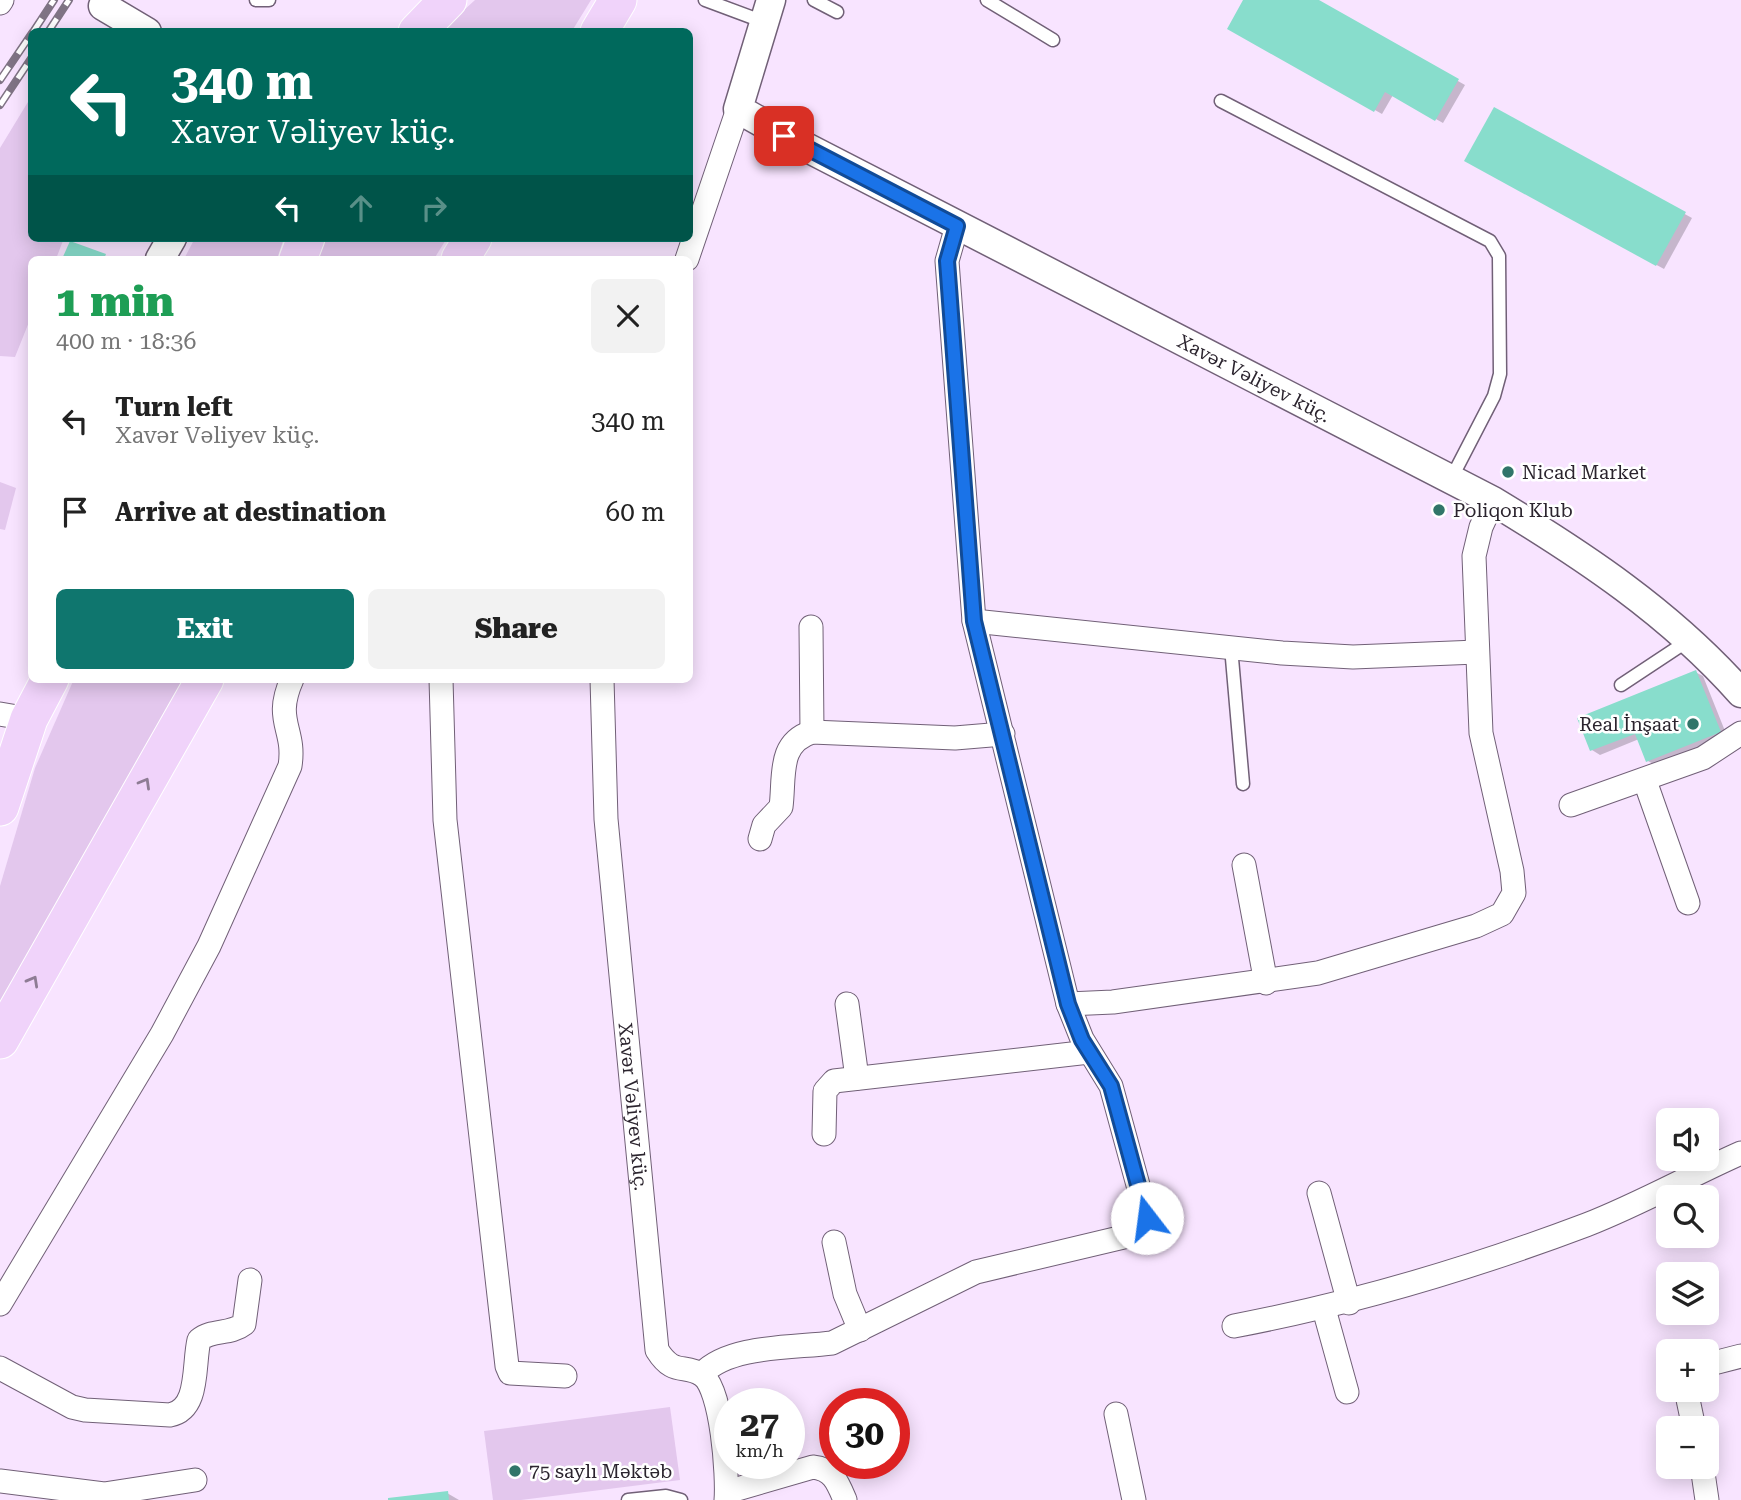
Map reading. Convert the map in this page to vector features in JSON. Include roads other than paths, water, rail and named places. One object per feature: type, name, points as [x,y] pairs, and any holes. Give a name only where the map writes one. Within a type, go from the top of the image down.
[{"type":"main road","points":[[421,28],[448,0]]},
{"type":"main road","points":[[601,28],[618,0]]},
{"type":"main road","points":[[0,1040],[203,683]]},
{"type":"main road","points":[[0,807],[32,698]]},
{"type":"street","points":[[103,6],[140,28]]},
{"type":"street","points":[[693,241],[768,11]]},
{"type":"street","name":"Xavər Vəliyev küç.","points":[[738,109],[957,226],[1493,501],[1604,570],[1689,640],[1741,693]]},
{"type":"street","points":[[845,1500],[832,1474],[824,1468],[805,1469],[727,1496],[718,1405],[711,1385],[702,1374],[712,1363],[730,1355],[832,1343],[976,1272],[1132,1235],[1144,1227],[1147,1218],[1111,1086],[1089,1052],[1068,1004],[974,621],[947,261],[957,226]]},
{"type":"street","points":[[1068,1004],[1113,1002],[1318,974],[1476,926],[1502,914],[1510,904],[1514,892],[1512,871],[1481,733],[1474,556],[1481,527],[1493,501]]},
{"type":"street","points":[[974,621],[1231,648],[1353,657],[1477,652]]},
{"type":"street","points":[[811,627],[812,732]]},
{"type":"street","points":[[0,1304],[138,1077],[209,946],[290,766],[292,751],[282,710],[291,683]]},
{"type":"street","points":[[442,683],[445,820],[507,1366],[510,1373],[520,1376],[565,1376]]},
{"type":"street","name":"Xavər Vəliyev küç.","points":[[602,683],[606,819],[657,1350],[664,1361],[677,1369],[702,1374]]},
{"type":"street","points":[[760,839],[764,825],[781,807],[782,773],[788,748],[801,736],[812,732],[955,738],[1003,734]]},
{"type":"street","points":[[1572,805],[1703,758],[1741,733]]},
{"type":"street","points":[[1645,781],[1688,903]]},
{"type":"street","points":[[1244,865],[1266,983]]},
{"type":"street","points":[[847,1003],[857,1078]]},
{"type":"street","points":[[824,1134],[825,1091],[834,1081],[1089,1052]]},
{"type":"street","points":[[1234,1326],[1349,1303],[1588,1224],[1741,1153]]},
{"type":"street","points":[[1318,1193],[1349,1303]]},
{"type":"street","points":[[834,1242],[845,1294],[860,1330]]},
{"type":"street","points":[[0,1368],[72,1407],[170,1415],[182,1413],[190,1403],[199,1340],[206,1334],[236,1331],[244,1324],[250,1280]]},
{"type":"street","points":[[1324,1309],[1347,1392]]},
{"type":"street","points":[[1719,1362],[1741,1356]]},
{"type":"street","points":[[1116,1414],[1134,1500]]},
{"type":"street","points":[[1704,1479],[1707,1500]]},
{"type":"street","points":[[0,1481],[104,1494],[195,1480]]},
{"type":"lane","points":[[256,0],[269,0]]},
{"type":"lane","points":[[705,0],[768,11]]},
{"type":"lane","points":[[814,0],[836,12]]},
{"type":"lane","points":[[987,0],[1053,40]]},
{"type":"lane","points":[[1221,101],[1490,241],[1499,256],[1500,374],[1494,396],[1451,480]]},
{"type":"lane","points":[[1620,685],[1689,640]]},
{"type":"lane","points":[[1231,648],[1243,784]]},
{"type":"lane","points":[[628,1500],[666,1496],[681,1500]]},
{"type":"railway","points":[[36,28],[54,0]]},
{"type":"railway","points":[[51,28],[69,0]]},
{"type":"railway","points":[[0,80],[28,39]]},
{"type":"railway","points":[[0,105],[28,63]]},
{"type":"place","name":"Nicad Market","points":[[1508,472]]},
{"type":"place","name":"Poliqon Klub","points":[[1439,510]]},
{"type":"place","name":"Real İnşaat","points":[[1693,724]]},
{"type":"place","name":"75 saylı Məktəb","points":[[515,1471]]}]
